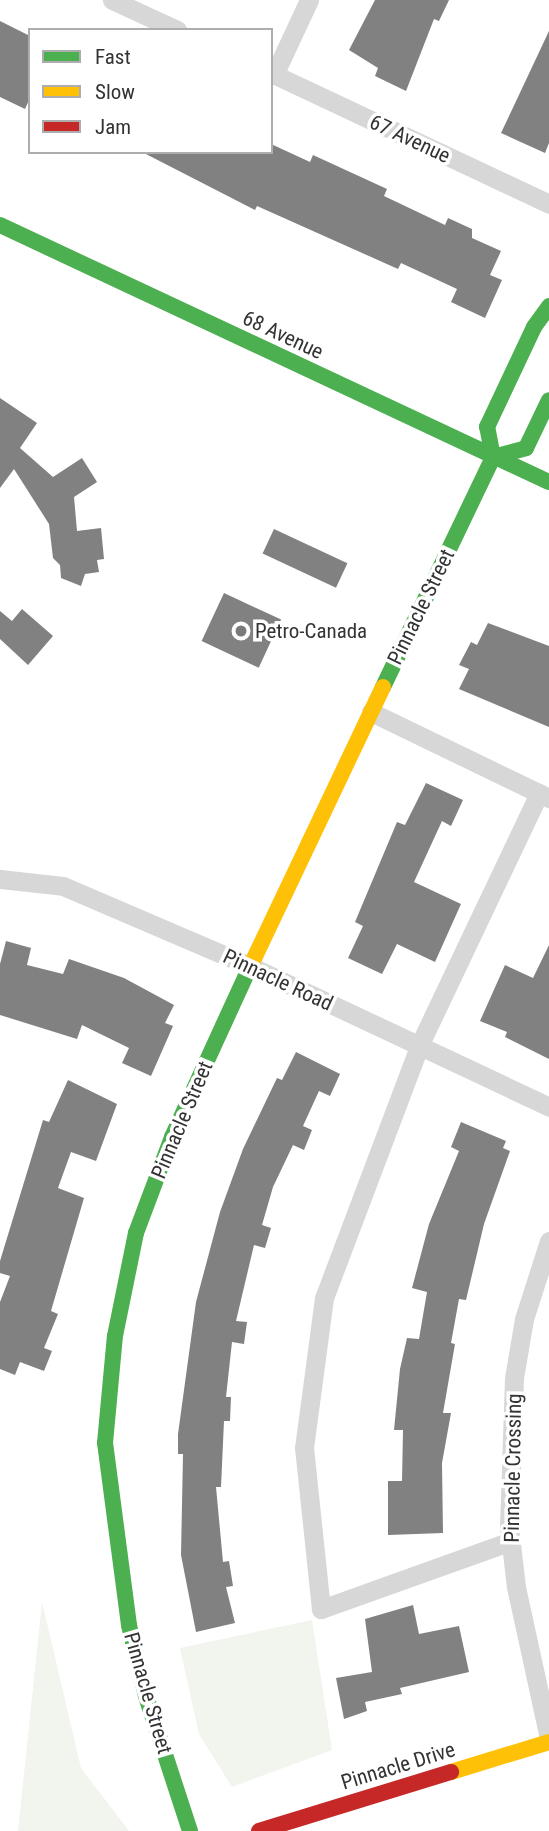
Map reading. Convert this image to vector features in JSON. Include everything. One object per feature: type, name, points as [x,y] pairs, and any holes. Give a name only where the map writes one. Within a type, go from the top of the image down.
[{"type":"street","points":[[113,0],[173,28]]},
{"type":"street","points":[[273,74],[309,0]]},
{"type":"street","name":"67 Avenue","points":[[273,74],[549,204]]},
{"type":"street","name":"68 Avenue","points":[[0,225],[549,482]]},
{"type":"street","points":[[549,306],[534,327],[487,427],[493,457],[526,448],[549,400]]},
{"type":"street","name":"Pinnacle Street","points":[[190,1831],[146,1696],[129,1625],[105,1443],[115,1336],[136,1233],[172,1137],[250,966],[493,457]]},
{"type":"street","points":[[371,712],[544,796],[419,1046],[324,1298],[304,1448],[321,1609],[511,1541]]},
{"type":"street","name":"Pinnacle Road","points":[[0,879],[63,886],[250,966],[549,1107]]},
{"type":"street","name":"Pinnacle Crossing","points":[[549,1241],[524,1319],[514,1378],[511,1541],[516,1587],[549,1740]]},
{"type":"street","name":"Pinnacle Drive","points":[[259,1831],[549,1740]]},
{"type":"shaded area","points":[[42,1602],[81,1768],[129,1831],[18,1831]]},
{"type":"shaded area","points":[[312,1620],[332,1750],[232,1787],[199,1734],[180,1648]]},
{"type":"building","points":[[375,0],[449,0],[439,21],[434,19],[406,91],[375,76],[378,68],[349,50]]},
{"type":"building","points":[[0,21],[28,35],[28,102],[25,109],[0,97]]},
{"type":"building","points":[[549,31],[549,143],[545,153],[501,133]]},
{"type":"building","points":[[273,145],[310,162],[313,155],[387,189],[384,196],[445,225],[448,218],[472,229],[472,238],[501,251],[490,275],[502,280],[485,318],[451,302],[457,289],[401,263],[398,269],[257,206],[255,210],[146,154],[273,154]]},
{"type":"building","points":[[0,398],[37,423],[20,448],[53,477],[82,458],[97,482],[74,497],[77,531],[101,528],[104,559],[97,560],[99,572],[85,574],[81,586],[61,578],[60,565],[53,558],[49,524],[14,469],[0,488]]},
{"type":"building","points":[[274,529],[347,563],[336,588],[263,553]]},
{"type":"building","name":"Petro-Canada","points":[[224,593],[281,620],[259,668],[202,641]]},
{"type":"building","points":[[22,609],[53,636],[28,665],[0,639],[0,611],[12,621]]},
{"type":"building","points":[[488,623],[549,646],[549,727],[459,689],[469,669],[459,665],[471,642],[477,645]]},
{"type":"building","points":[[426,783],[463,800],[451,826],[442,821],[414,882],[461,904],[435,962],[397,944],[382,974],[348,958],[363,926],[355,922],[397,822],[405,825]]},
{"type":"building","points":[[6,941],[31,948],[27,965],[63,974],[69,959],[124,978],[174,1005],[165,1023],[173,1026],[151,1076],[122,1063],[129,1048],[82,1025],[77,1039],[0,1015],[0,964]]},
{"type":"building","points":[[549,945],[549,1059],[505,1037],[507,1032],[480,1021],[505,965],[533,978]]},
{"type":"building","points":[[296,1052],[340,1074],[330,1096],[319,1091],[303,1126],[312,1130],[304,1150],[293,1145],[273,1187],[262,1225],[271,1228],[265,1248],[254,1245],[236,1321],[247,1322],[244,1344],[232,1342],[226,1397],[231,1397],[230,1421],[224,1421],[221,1487],[216,1487],[223,1562],[229,1561],[233,1586],[226,1587],[235,1623],[196,1632],[181,1555],[183,1454],[178,1454],[178,1434],[196,1302],[220,1212],[243,1149],[277,1078],[282,1080]]},
{"type":"building","points":[[68,1080],[117,1104],[96,1161],[71,1152],[58,1188],[84,1198],[51,1311],[58,1314],[44,1348],[52,1351],[44,1371],[20,1362],[15,1375],[0,1369],[0,1302],[10,1276],[0,1273],[0,1261],[43,1120],[49,1122]]},
{"type":"building","points":[[461,1122],[506,1141],[503,1148],[510,1151],[484,1224],[466,1300],[459,1299],[451,1343],[455,1344],[443,1413],[451,1413],[442,1463],[443,1533],[388,1535],[388,1481],[402,1481],[403,1430],[394,1430],[400,1369],[407,1338],[419,1339],[427,1292],[412,1288],[429,1224],[459,1151],[451,1147]]},
{"type":"building","points":[[413,1605],[419,1634],[459,1626],[469,1672],[400,1688],[402,1694],[365,1702],[367,1711],[344,1719],[336,1678],[372,1672],[365,1619]]},
{"type":"traffic: fast","points":[[0,225],[549,482]]},
{"type":"traffic: fast","points":[[493,457],[487,427],[534,327],[549,306]]},
{"type":"traffic: fast","points":[[493,457],[526,448],[549,400]]},
{"type":"traffic: fast","points":[[383,687],[493,457]]},
{"type":"traffic: fast","points":[[190,1831],[146,1696],[129,1625],[105,1443],[115,1336],[136,1233],[172,1137],[250,967]]},
{"type":"traffic: slow","points":[[250,967],[383,687]]},
{"type":"traffic: slow","points":[[451,1772],[549,1742]]},
{"type":"traffic: jam","points":[[259,1831],[451,1772]]},
{"type":"place","name":"Petro-Canada","points":[[241,631]]}]
